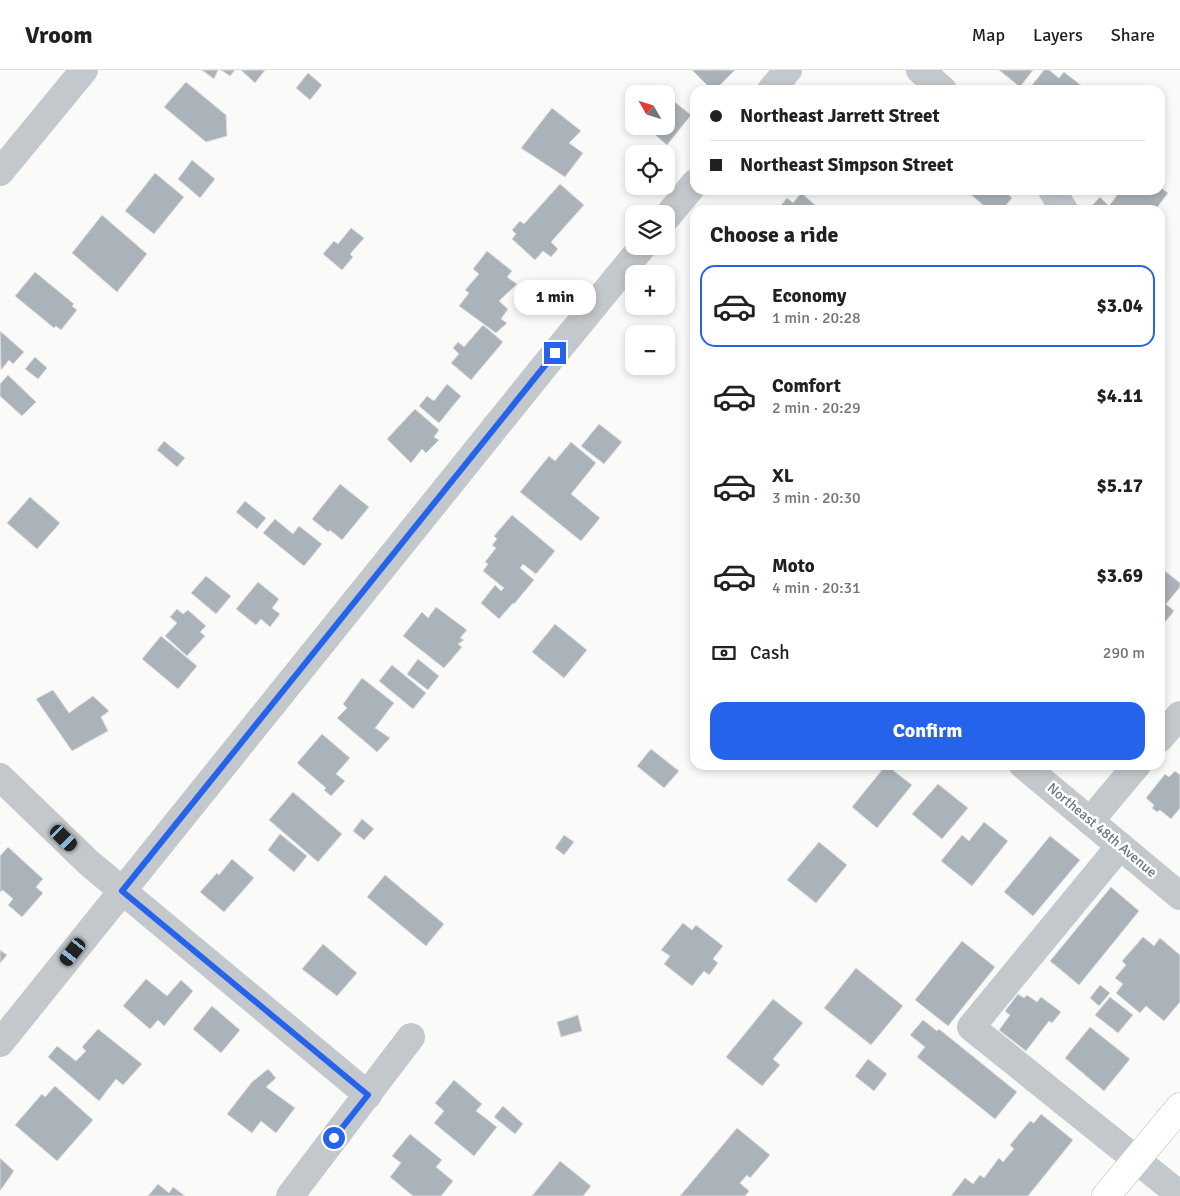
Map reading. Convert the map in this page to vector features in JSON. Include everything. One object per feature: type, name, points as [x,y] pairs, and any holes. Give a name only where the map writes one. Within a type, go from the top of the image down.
[{"type":"main road","points":[[1106,1196],[1180,1107]]},
{"type":"street","points":[[0,172],[84,70]]},
{"type":"street","points":[[775,85],[788,70]]},
{"type":"street","points":[[920,70],[936,85]]},
{"type":"street","points":[[675,207],[690,189]]},
{"type":"street","points":[[0,1043],[636,255]]},
{"type":"street","points":[[1165,732],[1180,715]]},
{"type":"street","name":"Northeast 48th Avenue","points":[[1029,770],[1180,896]]},
{"type":"street","points":[[1090,821],[1134,770]]},
{"type":"street","points":[[0,777],[122,891],[368,1095]]},
{"type":"street","points":[[1120,846],[971,1027],[1180,1195]]},
{"type":"street","points":[[290,1196],[411,1037]]},
{"type":"building","points":[[202,70],[218,70],[214,79]]},
{"type":"building","points":[[221,70],[235,70],[230,76]]},
{"type":"building","points":[[241,70],[265,70],[255,83]]},
{"type":"building","points":[[692,70],[735,70],[720,85],[707,85]]},
{"type":"building","points":[[999,70],[1033,70],[1022,85],[1018,85]]},
{"type":"building","points":[[1044,70],[1049,70],[1059,78],[1064,72],[1081,85],[1032,85]]},
{"type":"building","points":[[308,73],[322,85],[310,100],[296,88]]},
{"type":"building","points":[[186,82],[226,115],[227,136],[206,142],[164,107]]},
{"type":"building","points":[[675,102],[690,116],[675,135]]},
{"type":"building","points":[[552,108],[581,131],[569,143],[583,153],[565,177],[521,148]]},
{"type":"building","points":[[655,135],[675,135],[667,145]]},
{"type":"building","points":[[192,160],[215,179],[200,198],[178,179]]},
{"type":"building","points":[[155,173],[184,197],[154,234],[125,211]]},
{"type":"building","points":[[560,184],[584,205],[551,242],[558,249],[551,257],[543,251],[535,260],[512,239],[516,234],[512,230],[520,221],[524,224]]},
{"type":"building","points":[[1165,191],[1168,193],[1159,205],[1110,205],[1117,195],[1165,195]]},
{"type":"building","points":[[799,195],[803,195],[815,205],[781,205],[787,198],[793,203]]},
{"type":"building","points":[[971,195],[1009,195],[1012,198],[1006,205],[983,205]]},
{"type":"building","points":[[1100,197],[1108,205],[1093,205]]},
{"type":"building","points":[[102,215],[147,254],[117,292],[72,253]]},
{"type":"building","points":[[351,228],[364,238],[350,254],[353,257],[342,270],[323,254],[334,241],[338,244]]},
{"type":"building","points":[[487,251],[512,271],[507,277],[517,284],[499,301],[508,309],[501,319],[507,323],[496,333],[459,306],[469,293],[465,290],[479,274],[473,269]]},
{"type":"building","points":[[35,272],[74,304],[72,306],[77,310],[61,330],[56,326],[54,328],[15,296]]},
{"type":"building","points":[[483,325],[503,342],[471,380],[451,363],[459,354],[453,348],[458,342],[464,347]]},
{"type":"building","points":[[0,331],[24,352],[13,364],[9,360],[1,370]]},
{"type":"building","points":[[35,357],[47,368],[38,379],[25,369]]},
{"type":"building","points":[[8,375],[36,402],[22,416],[0,396],[0,384]]},
{"type":"building","points":[[447,384],[461,396],[439,423],[419,406],[427,396],[434,401]]},
{"type":"building","points":[[415,409],[439,430],[434,437],[439,440],[426,453],[422,449],[411,463],[387,439]]},
{"type":"building","points":[[599,424],[622,442],[604,464],[581,446]]},
{"type":"building","points":[[164,441],[185,458],[177,467],[157,450]]},
{"type":"building","points":[[571,442],[596,463],[571,494],[600,518],[581,541],[520,492],[549,456],[555,461]]},
{"type":"building","points":[[340,484],[369,507],[342,540],[312,519]]},
{"type":"building","points":[[30,497],[60,523],[37,549],[7,523]]},
{"type":"building","points":[[245,501],[266,518],[257,529],[236,512]]},
{"type":"building","points":[[512,515],[555,551],[536,574],[523,564],[520,568],[534,580],[499,619],[481,603],[495,585],[501,591],[504,588],[483,571],[488,564],[485,562],[496,548],[492,545],[497,539],[494,536]]},
{"type":"building","points":[[275,519],[293,534],[299,526],[322,544],[304,566],[263,533]]},
{"type":"building","points":[[1165,571],[1180,583],[1180,587],[1166,604],[1174,611],[1165,622]]},
{"type":"building","points":[[206,576],[231,596],[216,614],[191,593]]},
{"type":"building","points":[[258,582],[279,599],[272,608],[280,614],[270,627],[261,619],[256,625],[236,609]]},
{"type":"building","points":[[436,607],[467,630],[460,638],[464,640],[458,644],[462,647],[444,668],[403,636],[422,612],[428,618]]},
{"type":"building","points":[[177,609],[183,614],[188,610],[206,626],[200,632],[205,636],[187,656],[165,636],[177,623],[170,617]]},
{"type":"building","points":[[555,624],[587,650],[564,678],[532,652]]},
{"type":"building","points":[[161,636],[197,666],[178,689],[142,659]]},
{"type":"building","points":[[418,659],[439,676],[428,690],[407,674]]},
{"type":"building","points":[[392,665],[426,693],[413,709],[379,681]]},
{"type":"building","points":[[362,678],[394,703],[375,728],[390,738],[377,752],[337,718],[347,708],[343,704]]},
{"type":"building","points":[[53,690],[69,713],[93,696],[109,711],[101,717],[108,731],[72,751],[36,699]]},
{"type":"building","points":[[322,734],[350,758],[336,774],[345,781],[331,796],[324,790],[326,788],[297,763]]},
{"type":"building","points":[[651,749],[679,771],[664,788],[637,766]]},
{"type":"building","points":[[882,770],[892,770],[912,785],[877,828],[852,807]]},
{"type":"building","points":[[1175,771],[1180,775],[1180,808],[1171,819],[1160,810],[1157,812],[1152,808],[1154,805],[1146,798],[1165,774],[1169,777]]},
{"type":"building","points":[[938,784],[968,808],[942,839],[912,814]]},
{"type":"building","points":[[293,792],[342,834],[318,862],[269,820]]},
{"type":"building","points":[[362,819],[374,829],[364,840],[353,831]]},
{"type":"building","points":[[984,822],[1008,841],[972,886],[941,861],[962,835],[969,841]]},
{"type":"building","points":[[280,834],[307,856],[294,872],[268,850]]},
{"type":"building","points":[[564,835],[574,842],[564,855],[555,848]]},
{"type":"building","points":[[1050,836],[1080,860],[1033,916],[1004,892]]},
{"type":"building","points":[[819,842],[847,865],[816,903],[787,880]]},
{"type":"building","points":[[8,847],[43,879],[36,887],[43,893],[22,917],[8,905],[13,899],[3,890],[0,892],[0,856]]},
{"type":"building","points":[[232,859],[254,878],[224,912],[200,892],[217,873],[219,875]]},
{"type":"building","points":[[385,875],[444,924],[426,946],[367,897]]},
{"type":"building","points":[[1111,887],[1139,911],[1079,985],[1050,961]]},
{"type":"building","points":[[683,923],[692,930],[696,925],[723,946],[713,959],[718,963],[709,975],[704,971],[692,986],[664,964],[670,956],[661,950]]},
{"type":"building","points":[[1143,937],[1154,946],[1160,938],[1180,955],[1180,1002],[1164,1021],[1146,1006],[1140,1013],[1116,993],[1123,984],[1115,978],[1126,965],[1122,961]]},
{"type":"building","points":[[962,941],[995,967],[948,1026],[915,1000]]},
{"type":"building","points":[[323,944],[357,973],[337,996],[302,969]]},
{"type":"building","points":[[0,950],[7,955],[0,963]]},
{"type":"building","points":[[856,968],[903,1006],[871,1045],[824,1008]]},
{"type":"building","points":[[146,979],[167,996],[181,980],[193,991],[164,1026],[158,1020],[150,1029],[123,1006]]},
{"type":"building","points":[[1100,985],[1110,993],[1099,1006],[1090,998]]},
{"type":"building","points":[[1018,994],[1024,998],[1027,995],[1037,1002],[1041,997],[1061,1012],[1052,1023],[1049,1021],[1026,1051],[999,1030],[1010,1015],[1005,1011]]},
{"type":"building","points":[[1110,997],[1133,1015],[1118,1033],[1095,1015]]},
{"type":"building","points":[[773,999],[803,1023],[773,1059],[780,1065],[762,1086],[726,1057]]},
{"type":"building","points":[[212,1006],[240,1030],[221,1053],[193,1029]]},
{"type":"building","points":[[578,1015],[582,1031],[561,1037],[557,1022]]},
{"type":"building","points":[[923,1020],[937,1031],[939,1029],[1017,1092],[995,1119],[917,1057],[925,1047],[910,1035]]},
{"type":"building","points":[[1090,1027],[1130,1059],[1104,1091],[1065,1058]]},
{"type":"building","points":[[98,1029],[142,1064],[123,1085],[116,1079],[99,1101],[48,1057],[57,1046],[76,1061],[86,1051],[82,1047]]},
{"type":"building","points":[[868,1059],[887,1074],[874,1091],[855,1076]]},
{"type":"building","points":[[268,1069],[276,1078],[266,1087],[295,1108],[276,1133],[261,1121],[252,1133],[227,1114],[252,1082]]},
{"type":"building","points":[[454,1080],[482,1104],[476,1111],[497,1127],[474,1156],[434,1123],[444,1111],[435,1103]]},
{"type":"building","points":[[55,1086],[93,1120],[57,1161],[15,1125],[42,1094],[45,1097]]},
{"type":"building","points":[[503,1106],[523,1124],[515,1134],[494,1117]]},
{"type":"building","points":[[1041,1114],[1073,1140],[1028,1196],[951,1196],[965,1178],[973,1184],[980,1175],[984,1178],[999,1158],[1003,1162],[1014,1149],[1010,1145],[1030,1121],[1034,1123]]},
{"type":"building","points":[[737,1128],[770,1155],[750,1178],[747,1175],[740,1183],[749,1191],[745,1196],[680,1196]]},
{"type":"building","points":[[410,1134],[442,1160],[436,1167],[453,1181],[441,1196],[413,1196],[390,1177],[401,1163],[392,1156]]},
{"type":"building","points":[[0,1158],[14,1171],[0,1191]]},
{"type":"building","points":[[560,1161],[591,1186],[583,1196],[532,1196]]},
{"type":"building","points":[[158,1184],[169,1193],[173,1187],[185,1196],[148,1196]]},
{"type":"route","points":[[334,1138],[368,1095],[122,891],[555,353]]}]
